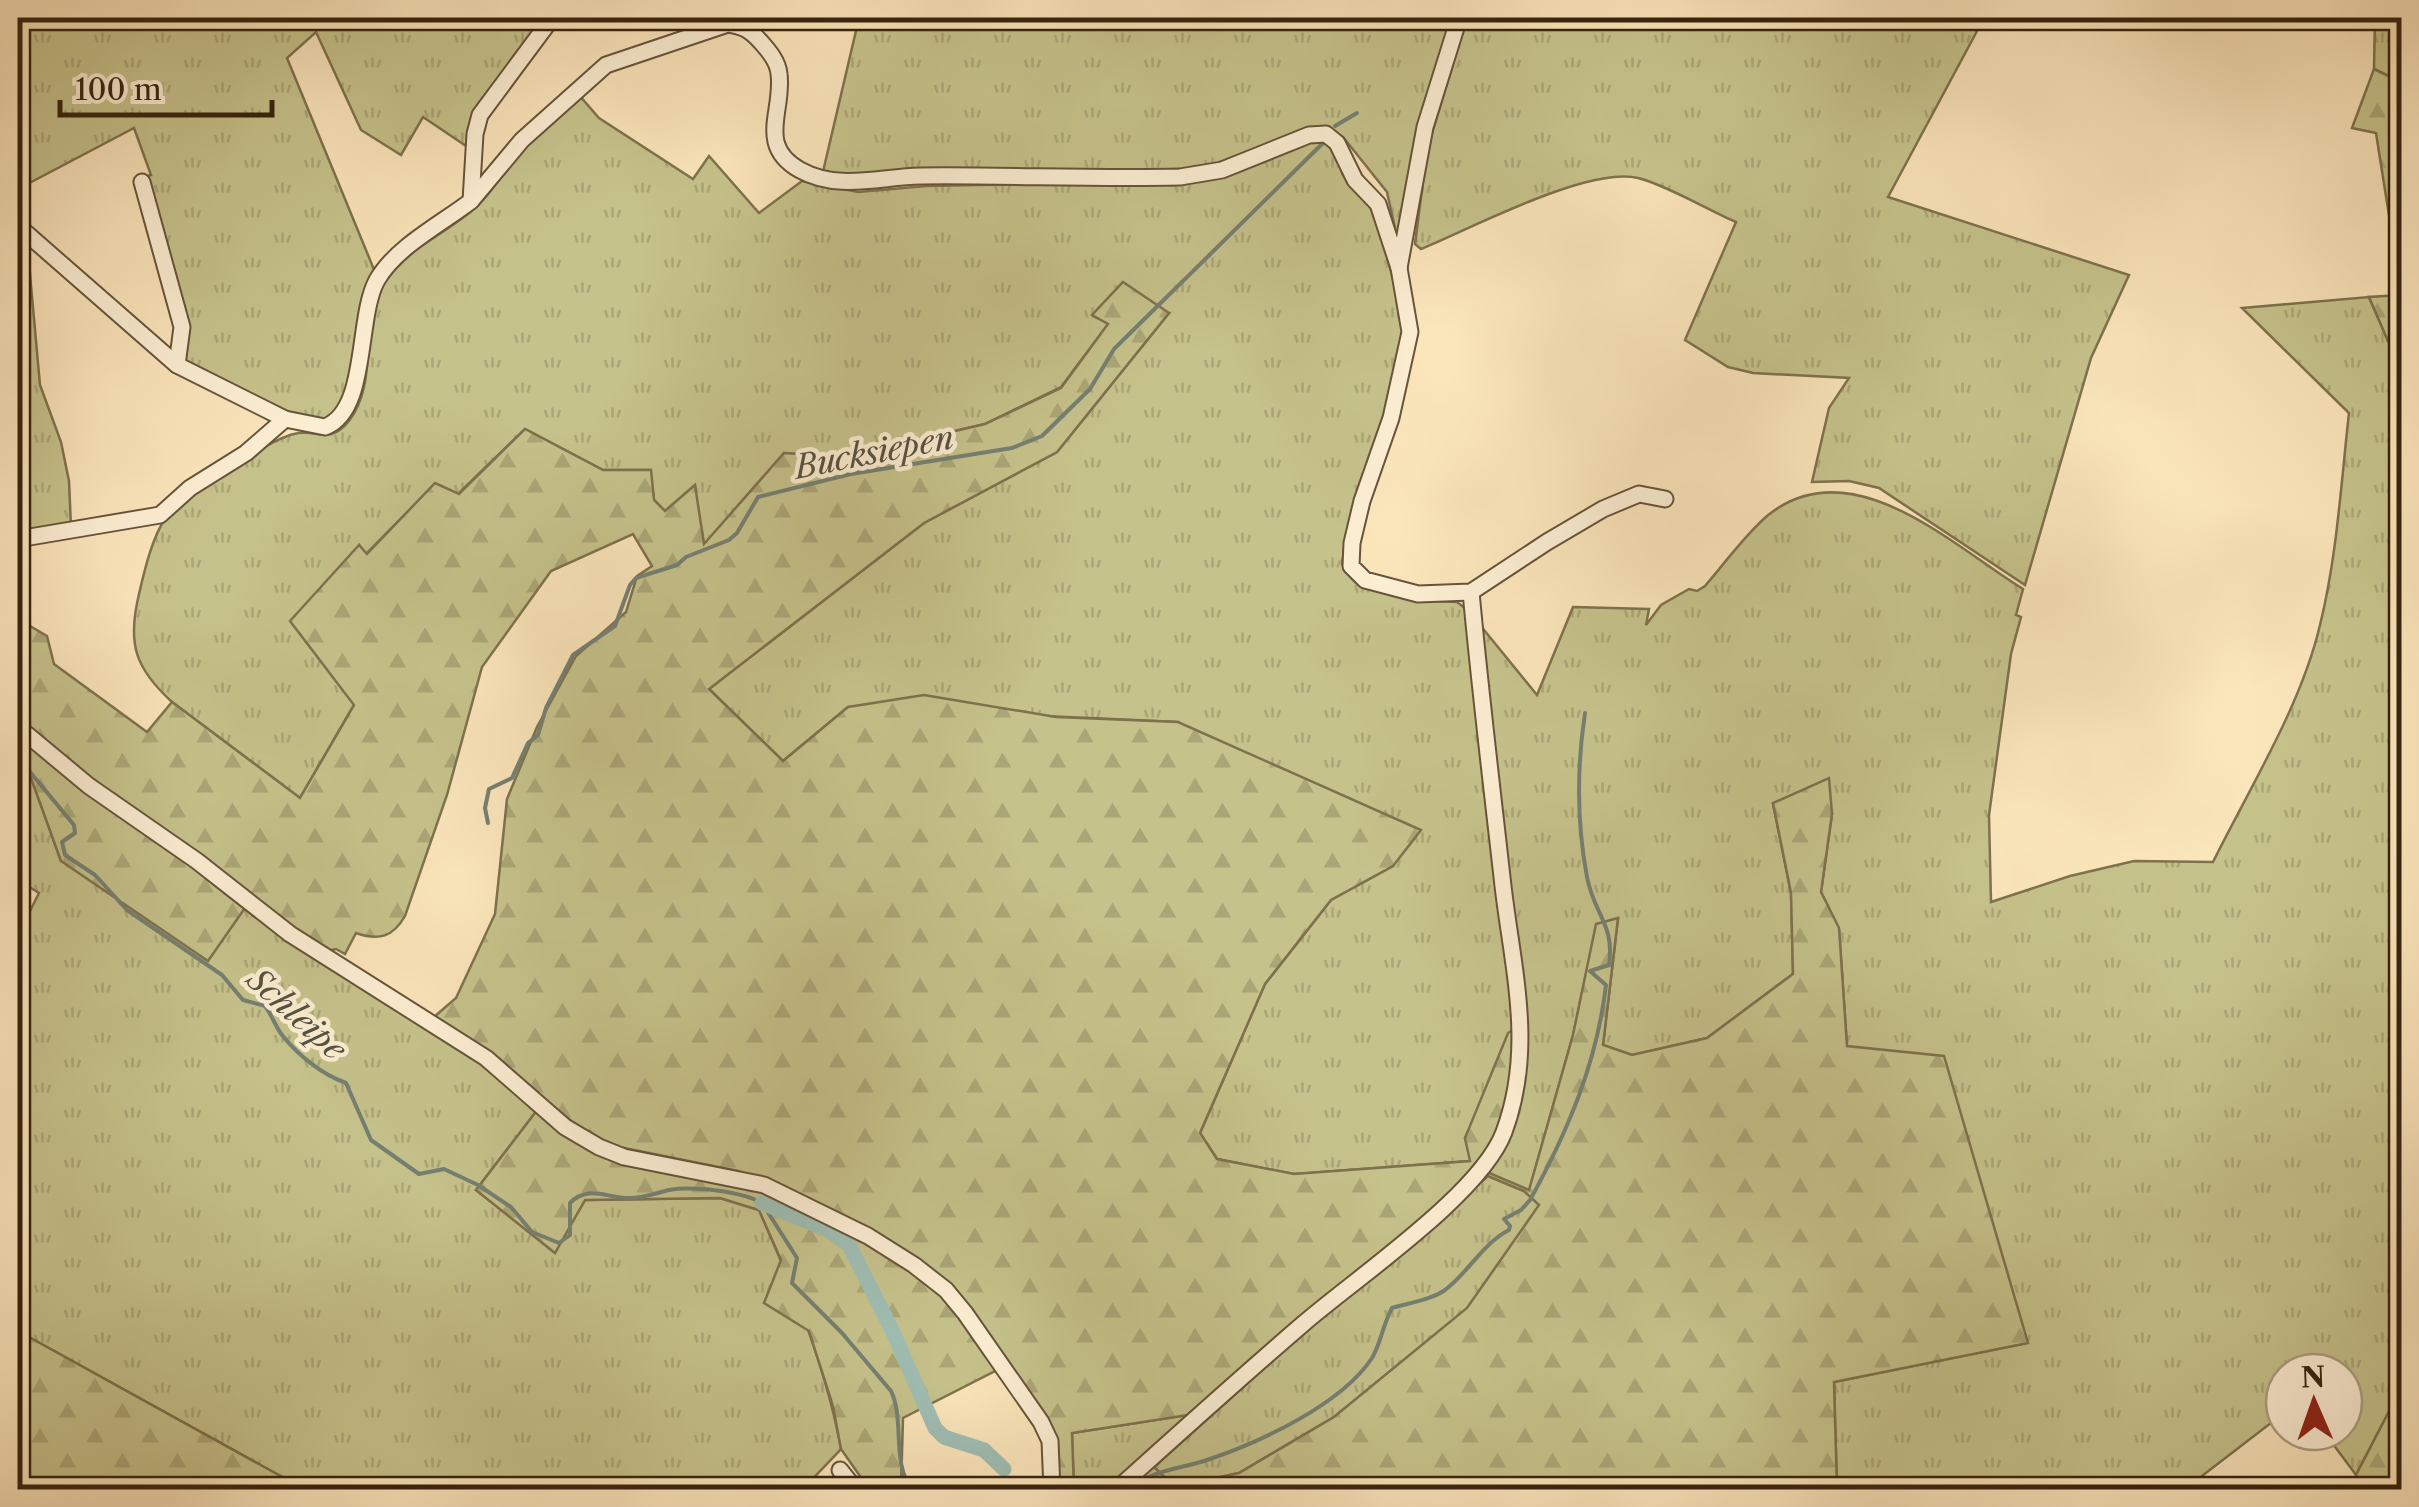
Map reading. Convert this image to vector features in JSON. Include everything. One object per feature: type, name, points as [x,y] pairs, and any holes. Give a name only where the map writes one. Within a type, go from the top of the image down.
[{"type":"street","points":[[471,201],[475,134],[480,116],[552,18]]},
{"type":"street","points":[[1399,268],[1425,128],[1459,18]]},
{"type":"street","points":[[18,226],[177,365],[285,419],[317,428],[334,424],[354,390],[368,301],[375,284],[394,260],[471,201],[522,140],[606,66],[728,24],[743,26],[777,65],[780,76],[774,134],[778,148],[796,168],[815,178],[842,183],[918,176],[1180,177],[1222,170],[1320,133],[1336,143],[1349,171],[1378,204],[1399,268],[1410,332],[1391,418],[1362,500],[1352,542],[1351,566],[1365,580],[1418,594],[1471,592],[1603,510],[1639,494],[1665,499]]},
{"type":"street","points":[[142,182],[182,327],[177,365]]},
{"type":"street","points":[[18,539],[160,515],[190,488],[246,453],[285,419]]},
{"type":"street","points":[[1116,1490],[1304,1322],[1442,1209],[1482,1169],[1504,1134],[1520,1078],[1521,1017],[1482,714],[1471,592]]},
{"type":"street","points":[[18,727],[89,786],[196,861],[290,934],[486,1058],[582,1137],[624,1156],[764,1185],[868,1236],[914,1265],[946,1290],[965,1312],[1040,1422],[1050,1442],[1052,1490]]},
{"type":"street","points":[[840,1470],[856,1490]]},
{"type":"green space","points":[[18,18],[544,18],[469,148],[423,117],[401,155],[361,130],[316,32],[287,58],[375,272],[346,398],[328,420],[309,422],[181,364],[185,327],[143,177],[151,175],[134,128],[18,189]]},
{"type":"green space","points":[[859,18],[1456,18],[1398,242],[1387,192],[1343,137],[1318,127],[1218,163],[1176,171],[822,176]]},
{"type":"green space","points":[[1467,18],[1984,18],[1888,197],[2129,275],[2091,358],[2025,585],[1879,488],[1849,481],[1812,482],[1829,408],[1849,378],[1753,373],[1728,367],[1685,340],[1736,222],[1649,181],[1616,177],[1560,190],[1421,249],[1415,244],[1427,150]]},
{"type":"green space","points":[[2375,18],[2401,18],[2401,82],[2374,69]]},
{"type":"green space","points":[[2374,69],[2401,82],[2401,283],[2396,284],[2397,266],[2376,133],[2352,128]]},
{"type":"green space","points":[[579,95],[599,118],[693,179],[709,156],[759,213],[802,181],[858,192],[926,186],[1193,181],[1311,141],[1333,145],[1343,175],[1376,211],[1406,332],[1386,417],[1345,543],[1342,564],[1354,581],[1415,600],[1457,602],[1466,609],[1519,1026],[1465,1138],[1471,1161],[1294,1174],[1217,1159],[1200,1133],[1265,984],[1331,900],[1393,866],[1178,722],[848,707],[783,761],[709,689],[924,523],[1057,452],[1169,313],[1093,316],[1109,323],[1061,387],[985,424],[843,457],[784,453],[704,545],[694,486],[665,511],[654,500],[650,470],[603,470],[525,429],[458,494],[435,484],[366,554],[360,546],[354,705],[300,798],[159,690],[137,654],[134,627],[150,553],[167,515],[206,483],[266,446],[294,434],[329,435],[349,421],[364,389],[372,316],[383,283],[402,261],[477,206],[529,139]]},
{"type":"green space","points":[[18,233],[27,241],[40,385],[61,442],[69,481],[71,527],[18,539]]},
{"type":"green space","points":[[1123,282],[1169,313],[1057,452],[924,523],[709,689],[783,761],[848,707],[924,695],[1056,717],[1178,722],[1421,830],[1393,866],[1331,900],[1265,984],[1200,1133],[1217,1159],[1294,1174],[1470,1161],[1465,1138],[1508,1033],[1519,1026],[1520,1076],[1482,1170],[1529,1190],[1573,1035],[1596,924],[1618,918],[1603,1045],[1632,1055],[1707,1038],[1793,974],[1791,893],[1773,803],[1829,778],[1832,814],[1821,892],[1839,928],[1847,1046],[1944,1056],[2028,1343],[1834,1382],[1837,1489],[1122,1489],[1194,1414],[1072,1433],[1074,1489],[1058,1489],[1057,1444],[951,1287],[779,1186],[738,1171],[614,1146],[579,1127],[434,1017],[456,998],[495,914],[507,799],[537,727],[576,656],[626,612],[637,576],[652,566],[633,534],[551,571],[482,667],[447,795],[405,916],[396,929],[385,935],[356,933],[345,954],[336,949],[327,951],[287,923],[18,721],[18,619],[47,636],[54,664],[147,732],[172,702],[300,798],[354,705],[290,621],[359,545],[367,554],[435,483],[459,494],[525,429],[603,470],[651,470],[654,500],[665,511],[695,485],[704,544],[784,453],[843,457],[985,424],[1061,388],[1108,324],[1092,315]],"holes":[[[1488,1176],[1524,1191],[1539,1205],[1467,1308],[1334,1417],[1239,1473],[1174,1487],[1154,1467]]]},
{"type":"green space","points":[[2402,295],[2401,349],[2388,341],[2369,297]]},
{"type":"green space","points":[[2369,297],[2388,341],[2402,349],[2402,1287],[2397,1396],[2356,1475],[2339,1452],[2364,1452],[2364,1352],[2264,1352],[2264,1428],[2185,1489],[1837,1489],[1834,1382],[2027,1343],[1847,1046],[1839,929],[1821,892],[1832,814],[1773,804],[1791,893],[1793,974],[1707,1038],[1632,1055],[1603,1045],[1618,919],[1597,924],[1573,1035],[1529,1191],[1482,1170],[1506,1137],[1525,1079],[1526,1019],[1480,625],[1537,695],[1573,607],[1649,609],[1646,625],[1661,605],[1689,589],[1697,591],[1705,586],[1767,516],[1799,498],[1833,492],[1866,497],[1933,529],[2023,589],[2016,615],[2021,617],[2011,654],[1989,815],[1991,902],[2070,876],[2134,861],[2213,862],[2288,716],[2311,655],[2331,573],[2349,413],[2242,308]]},
{"type":"green space","points":[[18,731],[247,905],[208,961],[61,861],[18,742]]},
{"type":"green space","points":[[18,742],[61,861],[247,905],[484,1062],[538,1109],[476,1190],[554,1252],[585,1200],[720,1198],[759,1210],[817,1357],[841,1449],[803,1489],[304,1489],[18,1331],[18,935],[39,893],[18,880]]},
{"type":"green space","points":[[538,1109],[572,1140],[691,1176],[781,1196],[869,1240],[945,1295],[999,1369],[903,1418],[901,1489],[869,1489],[841,1449],[833,1406],[809,1331],[764,1303],[781,1260],[759,1210],[720,1198],[585,1200],[555,1253],[476,1190]]},
{"type":"green space","points":[[1488,1176],[1524,1191],[1540,1205],[1468,1308],[1334,1417],[1239,1473],[1174,1487],[1153,1466],[1309,1328]]},
{"type":"green space","points":[[18,1331],[304,1489],[18,1489]]},
{"type":"green space","points":[[2397,1396],[2395,1407],[2401,1407],[2401,1489],[2367,1489],[2356,1475]]},
{"type":"green space","points":[[1194,1414],[1110,1489],[1074,1489],[1072,1433]]},
{"type":"waterway","name":"Bucksiepen","points":[[1335,126],[1357,113]]},
{"type":"waterway","name":"Bucksiepen","points":[[488,823],[485,808],[489,789],[512,778],[528,743],[538,735],[546,708],[573,655],[615,626],[636,578],[677,565],[686,557],[729,540],[758,497],[851,474],[1012,448],[1042,436],[1090,389],[1114,349],[1322,144]]},
{"type":"waterway","points":[[1128,1490],[1156,1474],[1251,1443],[1298,1420],[1341,1391],[1372,1358],[1392,1308],[1445,1290],[1509,1230],[1504,1219],[1530,1200],[1568,1123],[1596,1042],[1606,985],[1590,971],[1609,965],[1607,929],[1590,890],[1581,836],[1579,774],[1585,713]]},
{"type":"waterway","name":"Schleipe","points":[[18,752],[74,825],[75,833],[62,842],[65,855],[95,875],[127,910],[222,975],[243,1000],[265,1006],[295,1050],[346,1083],[371,1140],[419,1174],[444,1169],[478,1185],[511,1207],[532,1232],[559,1243],[570,1235],[570,1203],[584,1194],[635,1198],[669,1190],[703,1189],[742,1195],[762,1203],[797,1258],[792,1283],[842,1333],[891,1391],[902,1467],[912,1490]]},
{"type":"waterway","points":[[762,1203],[828,1230],[849,1245],[935,1428],[944,1437],[984,1450],[1004,1469]]}]
